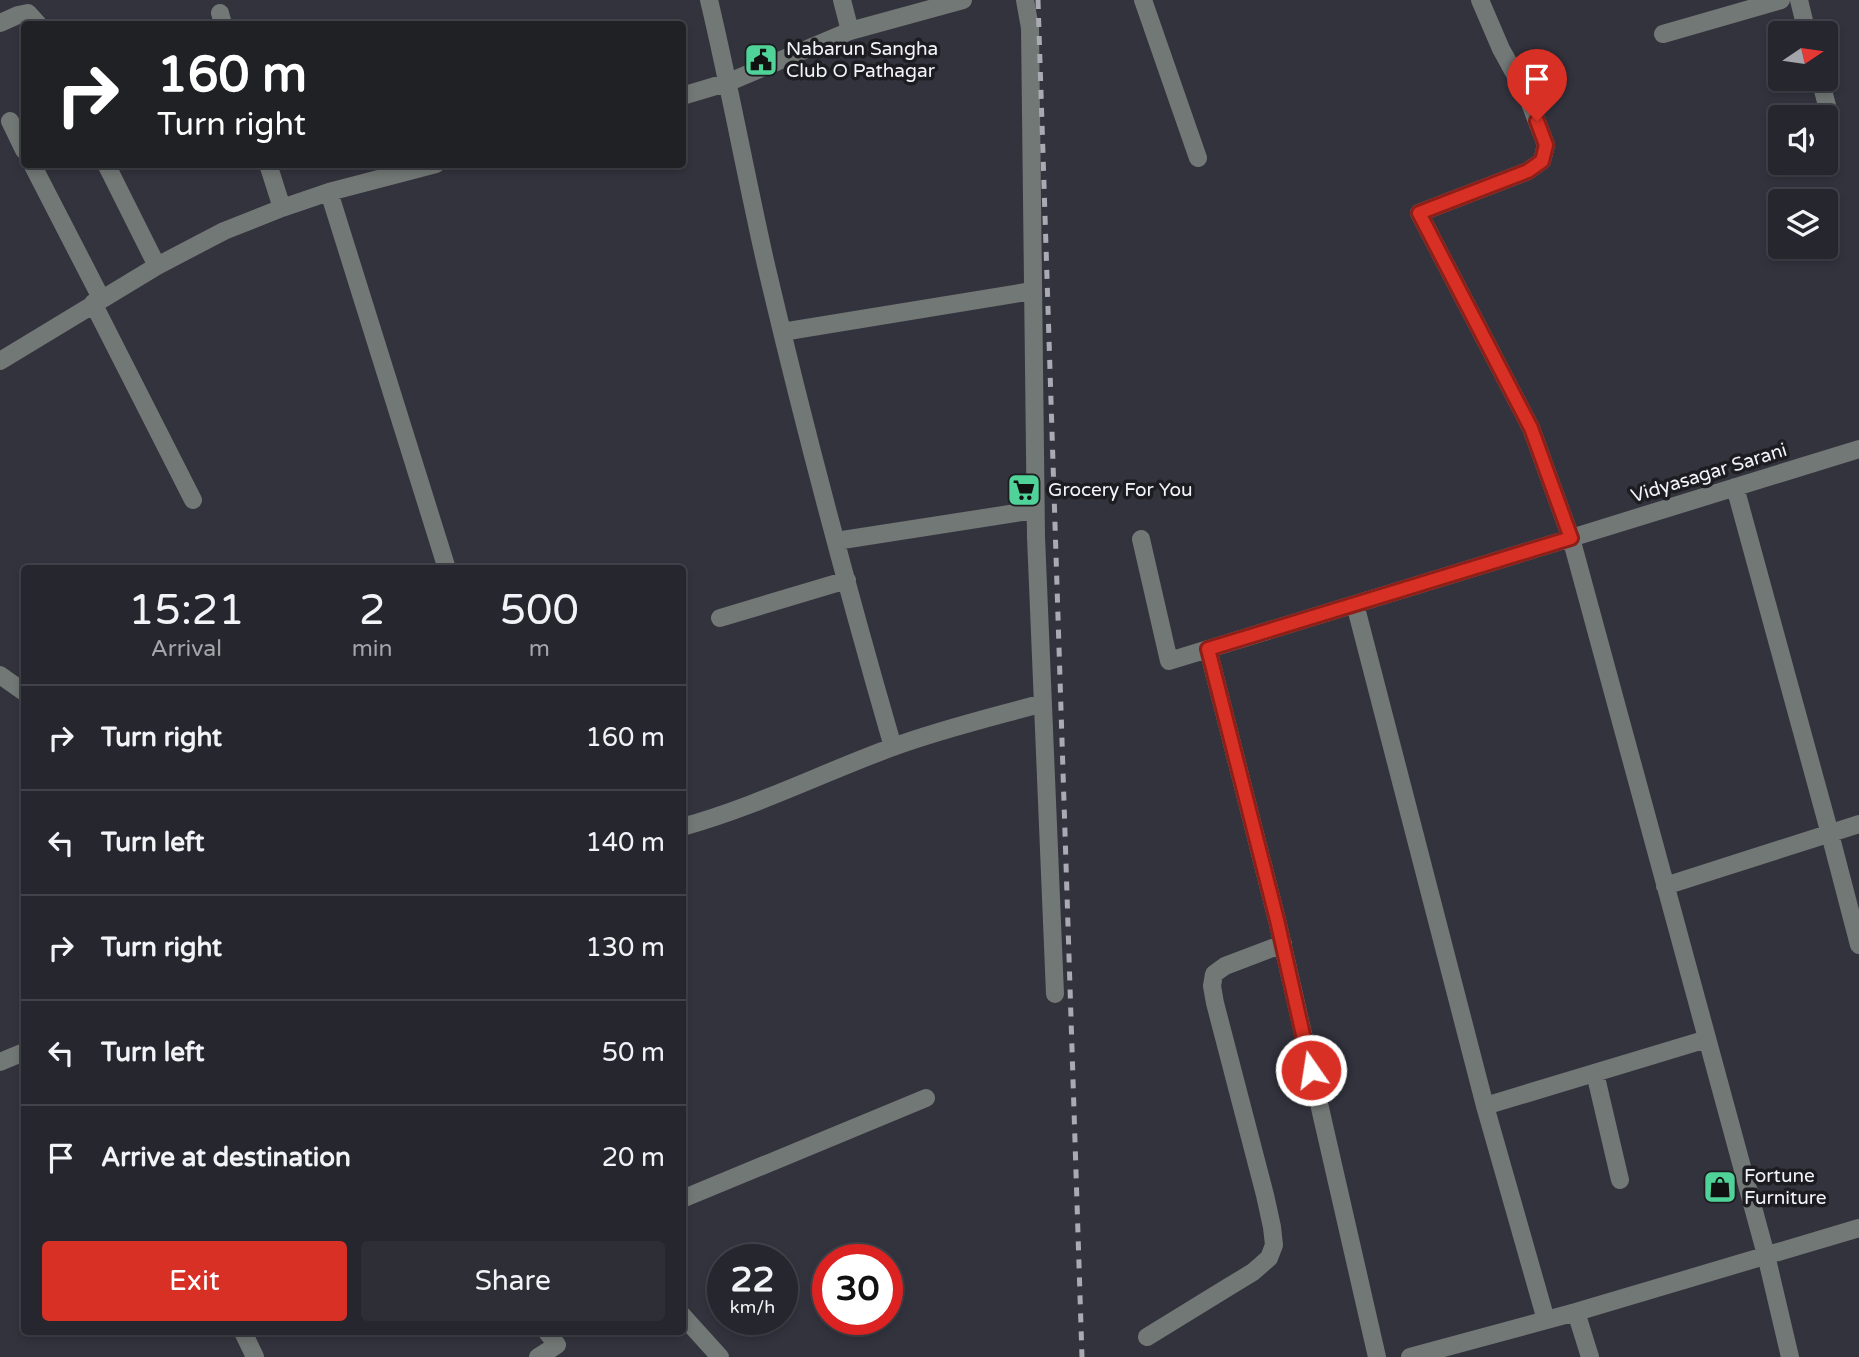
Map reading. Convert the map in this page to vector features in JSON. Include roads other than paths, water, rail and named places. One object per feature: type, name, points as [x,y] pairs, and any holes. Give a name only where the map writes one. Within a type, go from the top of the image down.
[{"type":"street","points":[[709,0],[782,332],[893,747]]},
{"type":"street","points":[[842,0],[850,31]]},
{"type":"street","points":[[686,95],[729,82],[850,31],[943,3],[963,0]]},
{"type":"street","points":[[1025,0],[1030,28],[1035,510],[1055,994]]},
{"type":"street","points":[[1143,0],[1198,158]]},
{"type":"street","points":[[1480,0],[1501,49],[1528,98],[1546,145],[1542,161],[1528,171],[1419,213],[1531,428],[1571,538],[1766,1255],[1790,1357]]},
{"type":"street","points":[[1663,34],[1781,0]]},
{"type":"street","points":[[1799,0],[1804,21]]},
{"type":"street","points":[[0,23],[28,13],[35,21]]},
{"type":"street","points":[[10,121],[21,144]]},
{"type":"street","points":[[34,168],[193,500]]},
{"type":"street","points":[[108,168],[157,266]]},
{"type":"street","points":[[269,168],[282,208]]},
{"type":"street","points":[[0,361],[97,300],[224,231],[329,192],[421,168]]},
{"type":"street","points":[[329,192],[446,565]]},
{"type":"street","points":[[782,332],[1032,291]]},
{"type":"street","name":"Vidyasagar Sarani","points":[[1141,539],[1169,661],[1859,449]]},
{"type":"street","points":[[1735,487],[1859,945]]},
{"type":"street","points":[[836,541],[1035,510]]},
{"type":"street","points":[[720,618],[847,580]]},
{"type":"street","points":[[1354,604],[1485,1106],[1546,1320]]},
{"type":"street","points":[[1208,649],[1283,944],[1377,1357]]},
{"type":"street","points":[[0,675],[21,690]]},
{"type":"street","points":[[686,826],[780,794],[893,747],[1043,703]]},
{"type":"street","points":[[1665,886],[1859,824]]},
{"type":"street","points":[[1147,1337],[1253,1272],[1269,1258],[1274,1245],[1265,1195],[1214,1003],[1212,986],[1214,974],[1225,966],[1283,944]]},
{"type":"street","points":[[1485,1106],[1707,1039]]},
{"type":"street","points":[[0,1062],[21,1053]]},
{"type":"street","points":[[1595,1073],[1620,1181]]},
{"type":"street","points":[[686,1197],[926,1098]]},
{"type":"street","points":[[1410,1357],[1576,1312],[1859,1228]]},
{"type":"street","points":[[1576,1312],[1590,1357]]},
{"type":"street","points":[[686,1319],[719,1356]]},
{"type":"street","points":[[245,1335],[256,1357]]},
{"type":"street","points":[[538,1357],[557,1345],[549,1335]]},
{"type":"railway","points":[[1038,0],[1082,1357]]},
{"type":"place","name":"Nabarun Sangha Club O Pathagar","points":[[761,60]]},
{"type":"place","name":"Grocery For You","points":[[1024,490]]},
{"type":"place","name":"Fortune Furniture","points":[[1720,1187]]}]
